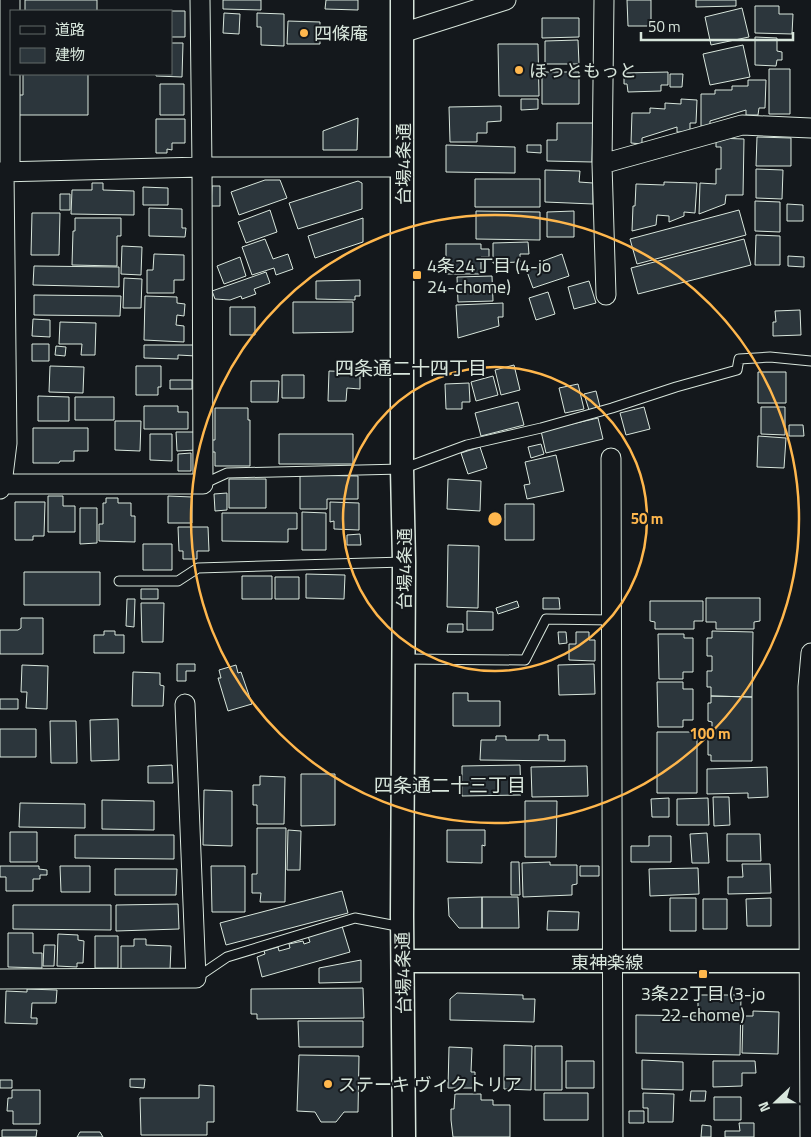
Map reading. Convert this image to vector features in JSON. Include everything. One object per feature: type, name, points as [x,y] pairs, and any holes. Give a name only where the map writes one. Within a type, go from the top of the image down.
[{"type":"street","points":[[10,0],[5,172],[7,442],[1,486],[203,484],[200,0]]},
{"type":"street","name":"台場4条通","points":[[402,0],[402,469],[404,562],[402,927],[404,1137]]},
{"type":"street","points":[[402,33],[506,0]]},
{"type":"street","points":[[604,0],[602,164],[606,295]]},
{"type":"street","points":[[602,164],[742,125],[811,128]]},
{"type":"street","points":[[5,172],[202,167],[403,167]]},
{"type":"street","points":[[611,458],[612,1137]]},
{"type":"street","points":[[810,1137],[808,687],[811,653]]},
{"type":"street","points":[[0,979],[196,978],[185,704]]},
{"type":"street","name":"東神楽線","points":[[403,961],[810,961]]},
{"type":"lane","points":[[203,484],[227,473],[402,469],[467,445],[541,428],[737,370],[739,360],[770,357],[811,361]]},
{"type":"lane","points":[[119,581],[178,581],[198,568],[404,562]]},
{"type":"lane","points":[[403,659],[525,660],[546,619],[612,620]]},
{"type":"lane","points":[[196,978],[227,957],[354,918],[402,927]]},
{"type":"building","points":[[25,0],[97,0],[97,10],[25,10]]},
{"type":"building","points":[[223,0],[261,0],[261,10],[223,9]]},
{"type":"building","points":[[326,0],[358,0],[358,10],[325,9]]},
{"type":"building","points":[[627,0],[651,0],[651,26],[628,26]]},
{"type":"building","points":[[696,0],[736,0],[736,6],[696,7]]},
{"type":"building","points":[[755,6],[779,6],[779,14],[793,14],[792,34],[755,33]]},
{"type":"building","points":[[742,8],[749,37],[711,45],[705,17]]},
{"type":"building","points":[[172,11],[185,11],[185,37],[172,37]]},
{"type":"building","points":[[224,13],[240,14],[239,34],[223,33]]},
{"type":"building","points":[[257,13],[284,14],[284,46],[261,45],[261,27],[257,27]]},
{"type":"building","points":[[542,18],[579,18],[579,37],[542,38]]},
{"type":"building","name":"四條庵","points":[[288,21],[320,22],[320,44],[287,44]]},
{"type":"building","points":[[755,37],[777,38],[777,51],[782,52],[782,60],[777,60],[776,66],[755,65]]},
{"type":"building","points":[[578,40],[579,64],[545,64],[545,41]]},
{"type":"building","points":[[172,43],[183,43],[182,77],[156,76],[172,75]]},
{"type":"building","name":"ほっともっと","points":[[498,44],[538,44],[539,96],[499,96]]},
{"type":"building","points":[[743,45],[750,77],[710,85],[703,54]]},
{"type":"building","points":[[769,69],[790,69],[790,114],[769,114]]},
{"type":"building","points":[[542,72],[579,72],[579,104],[542,104]]},
{"type":"building","points":[[668,72],[668,85],[661,85],[661,91],[628,92],[627,84],[624,84],[624,73]]},
{"type":"building","points":[[670,74],[683,74],[682,87],[670,87]]},
{"type":"building","points":[[23,75],[88,75],[88,115],[19,115],[19,95],[23,95]]},
{"type":"building","points":[[748,80],[766,80],[765,108],[759,108],[758,115],[746,115],[746,110],[710,121],[710,127],[701,126],[701,94],[715,94],[715,90],[732,90],[732,86],[748,86]]},
{"type":"building","points":[[160,84],[184,84],[184,115],[160,115]]},
{"type":"building","points":[[521,99],[538,99],[538,109],[521,110]]},
{"type":"building","points":[[681,99],[697,100],[696,123],[690,123],[690,132],[677,132],[677,127],[642,138],[642,144],[631,143],[632,113],[650,113],[650,108],[665,109],[665,103],[681,104]]},
{"type":"building","points":[[501,106],[501,121],[487,122],[487,133],[477,133],[477,142],[450,142],[449,107]]},
{"type":"building","points":[[358,118],[357,150],[323,150],[323,131]]},
{"type":"building","points":[[156,119],[185,119],[185,143],[172,143],[172,150],[167,149],[167,153],[156,153]]},
{"type":"building","points":[[557,123],[593,123],[592,162],[547,161],[547,140],[557,140]]},
{"type":"building","points":[[757,137],[791,138],[791,166],[756,166]]},
{"type":"building","points":[[716,138],[744,139],[743,195],[726,195],[725,204],[699,214],[700,183],[716,184],[716,169],[721,169],[721,147],[716,147]]},
{"type":"building","points":[[446,145],[515,147],[515,173],[446,172]]},
{"type":"building","points":[[527,145],[541,145],[541,153],[527,152]]},
{"type":"building","points":[[756,169],[783,170],[782,199],[756,198]]},
{"type":"building","points":[[545,170],[580,171],[579,182],[593,183],[593,204],[545,202]]},
{"type":"building","points":[[475,179],[540,179],[540,207],[475,207]]},
{"type":"building","points":[[265,180],[280,180],[287,198],[239,215],[231,192]]},
{"type":"building","points":[[358,181],[362,183],[362,209],[298,229],[289,203]]},
{"type":"building","points":[[664,182],[697,183],[695,213],[684,212],[684,216],[669,222],[669,216],[657,215],[656,225],[632,231],[636,184],[664,185]]},
{"type":"building","points":[[92,183],[103,183],[103,190],[134,191],[134,215],[71,214],[72,190],[92,190]]},
{"type":"building","points":[[212,186],[220,186],[220,206],[211,206]]},
{"type":"building","points":[[143,187],[168,188],[168,205],[143,205]]},
{"type":"building","points":[[60,194],[70,194],[70,210],[60,210]]},
{"type":"building","points":[[755,201],[780,202],[780,232],[755,231]]},
{"type":"building","points":[[787,204],[803,205],[803,221],[787,221]]},
{"type":"building","points":[[149,208],[182,209],[182,228],[186,228],[185,237],[149,236]]},
{"type":"building","points":[[270,210],[277,232],[246,243],[238,222]]},
{"type":"building","points":[[739,210],[746,235],[637,264],[630,239]]},
{"type":"building","points":[[476,211],[540,212],[540,240],[476,239]]},
{"type":"building","points":[[574,211],[574,237],[547,237],[547,212]]},
{"type":"building","points":[[32,213],[60,213],[59,255],[31,255]]},
{"type":"building","points":[[75,218],[121,218],[121,236],[117,236],[117,266],[72,265]]},
{"type":"building","points":[[363,218],[363,242],[315,258],[308,236]]},
{"type":"building","points":[[756,235],[780,236],[780,265],[755,265]]},
{"type":"building","points":[[265,239],[273,259],[288,254],[293,269],[276,275],[274,268],[252,275],[242,247]]},
{"type":"building","points":[[744,239],[751,265],[638,294],[631,268]]},
{"type":"building","points":[[528,242],[529,254],[520,254],[520,262],[493,263],[493,243]]},
{"type":"building","points":[[446,244],[481,244],[481,249],[489,249],[489,257],[481,257],[481,274],[446,274]]},
{"type":"building","points":[[122,246],[142,247],[141,275],[121,274]]},
{"type":"building","points":[[154,254],[184,255],[184,280],[174,280],[174,293],[147,293],[147,270],[153,270]]},
{"type":"building","points":[[562,254],[569,276],[533,288],[526,269],[544,264],[543,261]]},
{"type":"building","points":[[788,256],[804,257],[804,267],[788,266]]},
{"type":"building","points":[[240,257],[246,276],[224,284],[217,266]]},
{"type":"building","points":[[34,266],[119,267],[119,287],[33,285]]},
{"type":"building","points":[[266,272],[270,283],[254,289],[256,294],[242,299],[241,296],[230,300],[215,299],[212,291]]},
{"type":"building","points":[[492,276],[493,301],[458,302],[457,277]]},
{"type":"building","points":[[124,278],[142,279],[141,308],[123,308]]},
{"type":"building","points":[[360,280],[360,296],[355,296],[355,300],[316,299],[316,281]]},
{"type":"building","points":[[589,281],[596,303],[574,309],[568,287]]},
{"type":"building","points":[[548,292],[555,314],[536,320],[529,298]]},
{"type":"building","points":[[34,295],[121,296],[120,316],[34,315]]},
{"type":"building","points":[[145,296],[177,297],[177,303],[185,304],[184,316],[177,315],[176,325],[184,326],[184,342],[144,340]]},
{"type":"building","points":[[293,302],[353,302],[353,332],[293,333]]},
{"type":"building","points":[[503,303],[503,317],[498,317],[499,326],[458,338],[456,305]]},
{"type":"building","points":[[230,307],[255,307],[255,335],[230,335]]},
{"type":"building","points":[[800,310],[801,335],[773,336],[773,322],[776,322],[775,311]]},
{"type":"building","points":[[33,319],[50,320],[50,337],[32,336]]},
{"type":"building","points":[[60,322],[96,323],[95,355],[81,355],[82,344],[59,344]]},
{"type":"building","points":[[32,344],[49,344],[49,361],[32,361]]},
{"type":"building","points":[[144,345],[196,345],[196,356],[178,355],[178,359],[144,358]]},
{"type":"building","points":[[56,346],[66,347],[65,356],[55,355]]},
{"type":"building","points":[[514,365],[520,390],[501,395],[495,370]]},
{"type":"building","points":[[50,366],[84,367],[83,393],[49,392]]},
{"type":"building","points":[[136,366],[161,366],[161,387],[158,387],[158,395],[136,395]]},
{"type":"building","points":[[329,371],[360,372],[360,389],[347,388],[346,401],[328,401]]},
{"type":"building","points":[[758,372],[786,372],[786,403],[758,403]]},
{"type":"building","points":[[282,375],[304,375],[304,398],[282,398]]},
{"type":"building","points":[[493,376],[498,395],[476,401],[471,382]]},
{"type":"building","points":[[170,380],[192,380],[192,389],[170,389]]},
{"type":"building","points":[[251,381],[279,381],[278,402],[251,402]]},
{"type":"building","points":[[469,383],[470,402],[462,402],[462,409],[446,409],[445,384]]},
{"type":"building","points":[[578,384],[584,409],[565,413],[559,388]]},
{"type":"building","points":[[596,391],[600,407],[589,410],[584,394]]},
{"type":"building","points":[[38,396],[69,397],[69,421],[38,421]]},
{"type":"building","points":[[75,397],[114,397],[114,420],[75,420]]},
{"type":"building","points":[[518,402],[524,425],[481,436],[475,413]]},
{"type":"building","points":[[144,406],[178,406],[178,412],[188,412],[188,429],[144,429]]},
{"type":"building","points":[[644,407],[650,429],[626,435],[620,413]]},
{"type":"building","points":[[761,407],[785,407],[785,435],[761,434]]},
{"type":"building","points":[[215,408],[248,408],[248,420],[250,420],[250,466],[215,466],[215,452],[212,452],[212,440],[215,440]]},
{"type":"building","points":[[598,418],[603,439],[546,453],[541,431]]},
{"type":"building","points":[[115,421],[141,421],[140,451],[115,450]]},
{"type":"building","points":[[789,425],[803,425],[804,436],[789,436]]},
{"type":"building","points":[[33,428],[88,428],[88,451],[74,451],[74,461],[33,463]]},
{"type":"building","points":[[176,432],[196,432],[197,450],[177,451]]},
{"type":"building","points":[[150,434],[172,434],[172,461],[150,460]]},
{"type":"building","points":[[279,434],[353,434],[353,464],[279,464]]},
{"type":"building","points":[[758,436],[786,438],[784,468],[757,467]]},
{"type":"building","points":[[541,444],[544,454],[531,458],[528,447]]},
{"type":"building","points":[[480,447],[487,468],[468,474],[461,453]]},
{"type":"building","points":[[191,453],[191,471],[178,471],[178,454]]},
{"type":"building","points":[[556,455],[564,491],[527,499],[524,485],[530,484],[525,462]]},
{"type":"building","points":[[300,475],[358,476],[358,499],[327,499],[327,509],[300,509]]},
{"type":"building","points":[[229,479],[266,479],[266,508],[229,508]]},
{"type":"building","points":[[448,479],[481,481],[480,511],[447,509]]},
{"type":"building","points":[[227,493],[227,510],[215,511],[214,494]]},
{"type":"building","points":[[48,496],[63,496],[63,506],[75,506],[75,532],[48,532]]},
{"type":"building","points":[[168,496],[192,497],[192,523],[168,523]]},
{"type":"building","points":[[106,498],[118,498],[118,503],[131,503],[131,516],[135,516],[135,542],[99,541],[99,524],[103,524],[103,503],[106,503]]},
{"type":"building","points":[[15,502],[45,502],[44,536],[33,536],[33,540],[15,540]]},
{"type":"building","points":[[330,502],[359,503],[359,530],[334,529],[334,521],[330,522]]},
{"type":"building","points":[[505,504],[534,504],[534,540],[505,540]]},
{"type":"building","points":[[80,508],[97,508],[97,543],[80,544]]},
{"type":"building","points":[[302,512],[326,513],[326,550],[302,550]]},
{"type":"building","points":[[222,513],[297,513],[297,529],[288,529],[288,542],[222,541]]},
{"type":"building","points":[[178,527],[208,527],[209,551],[197,551],[197,559],[183,559],[183,551],[179,551]]},
{"type":"building","points":[[360,534],[361,545],[347,545],[347,535]]},
{"type":"building","points":[[143,544],[172,544],[172,570],[143,570]]},
{"type":"building","points":[[448,545],[479,546],[478,608],[447,607]]},
{"type":"building","points":[[24,572],[100,572],[100,605],[24,605]]},
{"type":"building","points":[[306,574],[345,575],[344,599],[306,598]]},
{"type":"building","points":[[242,576],[272,576],[272,599],[242,599]]},
{"type":"building","points":[[275,577],[299,577],[299,599],[275,599]]},
{"type":"building","points":[[141,589],[158,589],[158,599],[141,599]]},
{"type":"building","points":[[543,598],[559,598],[560,609],[543,609]]},
{"type":"building","points":[[706,598],[760,598],[760,621],[754,622],[754,629],[716,629],[716,622],[706,622]]},
{"type":"building","points":[[127,599],[135,599],[134,627],[126,626]]},
{"type":"building","points":[[517,601],[519,607],[498,614],[496,608]]},
{"type":"building","points":[[650,601],[703,601],[703,621],[694,621],[694,629],[655,629],[655,622],[650,621]]},
{"type":"building","points":[[141,603],[164,603],[163,642],[142,642]]},
{"type":"building","points":[[467,611],[493,612],[493,630],[467,630]]},
{"type":"building","points":[[21,618],[43,618],[43,654],[0,654],[0,630],[18,630],[21,628]]},
{"type":"building","points":[[448,624],[463,624],[463,632],[447,632]]},
{"type":"building","points":[[104,631],[115,631],[115,635],[124,635],[124,653],[94,653],[94,635],[104,635]]},
{"type":"building","points":[[712,631],[753,632],[752,697],[711,696],[711,687],[707,687],[707,671],[712,671],[712,656],[707,656],[707,638],[712,638]]},
{"type":"building","points":[[558,632],[566,632],[567,643],[559,644]]},
{"type":"building","points":[[576,632],[589,632],[589,640],[595,640],[595,661],[569,660],[569,644],[576,644]]},
{"type":"building","points":[[658,634],[684,634],[684,638],[693,638],[693,672],[683,672],[683,679],[659,679]]},
{"type":"building","points":[[177,664],[195,664],[195,671],[186,671],[186,681],[177,681]]},
{"type":"building","points":[[594,664],[595,694],[559,695],[558,665]]},
{"type":"building","points":[[22,665],[48,666],[47,709],[26,708],[27,692],[21,692]]},
{"type":"building","points":[[236,665],[238,673],[241,672],[252,704],[228,711],[218,678],[221,678],[219,670]]},
{"type":"building","points":[[133,672],[160,673],[160,685],[164,686],[163,706],[132,706]]},
{"type":"building","points":[[657,682],[683,682],[683,689],[693,689],[693,720],[683,720],[683,727],[658,727]]},
{"type":"building","points":[[453,693],[468,693],[468,701],[500,701],[500,726],[453,726]]},
{"type":"building","points":[[711,696],[752,697],[752,761],[711,761],[711,755],[708,755],[708,735],[712,735],[712,722],[708,721],[708,703],[711,703]]},
{"type":"building","points":[[0,699],[18,699],[18,709],[0,709]]},
{"type":"building","points":[[118,719],[119,760],[91,761],[90,720]]},
{"type":"building","points":[[50,721],[76,721],[77,763],[51,763]]},
{"type":"building","points":[[0,729],[36,729],[36,757],[0,757]]},
{"type":"building","points":[[657,732],[697,732],[697,793],[657,793]]},
{"type":"building","points":[[539,735],[548,735],[548,740],[565,740],[565,761],[480,760],[481,740],[496,740],[496,736],[506,736],[506,740],[539,740]]},
{"type":"building","points":[[172,765],[173,783],[148,783],[148,766]]},
{"type":"building","points":[[520,765],[521,795],[462,796],[462,766]]},
{"type":"building","points":[[587,766],[588,796],[532,797],[531,767]]},
{"type":"building","points":[[767,767],[768,797],[748,798],[748,793],[707,794],[707,769]]},
{"type":"building","points":[[301,774],[335,774],[335,825],[301,826]]},
{"type":"building","points":[[260,776],[285,777],[284,824],[257,824],[257,805],[253,805],[253,785],[260,785]]},
{"type":"building","points":[[204,790],[232,791],[232,846],[203,845]]},
{"type":"building","points":[[713,797],[729,797],[730,825],[714,826]]},
{"type":"building","points":[[669,798],[669,817],[652,817],[651,799]]},
{"type":"building","points":[[708,798],[709,825],[677,825],[677,799]]},
{"type":"building","points":[[102,800],[154,801],[154,830],[102,829]]},
{"type":"building","points":[[525,801],[557,801],[556,857],[525,857]]},
{"type":"building","points":[[20,803],[85,804],[85,828],[19,827]]},
{"type":"building","points":[[257,828],[286,828],[285,902],[260,902],[261,893],[252,893],[252,874],[257,874]]},
{"type":"building","points":[[288,830],[301,831],[300,870],[287,870]]},
{"type":"building","points":[[447,830],[485,830],[485,846],[482,845],[482,863],[447,862]]},
{"type":"building","points":[[10,832],[37,832],[37,862],[10,862]]},
{"type":"building","points":[[707,833],[709,863],[692,863],[690,834]]},
{"type":"building","points":[[727,834],[760,834],[761,861],[727,861]]},
{"type":"building","points":[[75,835],[174,835],[174,859],[75,858]]},
{"type":"building","points":[[649,836],[671,836],[671,862],[631,862],[631,846],[649,846]]},
{"type":"building","points":[[511,862],[519,862],[520,895],[511,895]]},
{"type":"building","points":[[550,862],[550,865],[577,865],[577,884],[572,885],[572,895],[523,897],[522,863]]},
{"type":"building","points":[[742,864],[770,864],[771,893],[728,894],[728,877],[743,877]]},
{"type":"building","points":[[0,866],[39,866],[39,869],[47,870],[47,875],[40,875],[40,879],[33,879],[33,891],[6,891],[6,877],[0,877]]},
{"type":"building","points":[[60,866],[90,866],[90,892],[61,892]]},
{"type":"building","points":[[211,866],[245,866],[245,912],[212,912]]},
{"type":"building","points":[[580,866],[599,866],[599,876],[580,876]]},
{"type":"building","points":[[698,868],[699,894],[650,896],[649,869]]},
{"type":"building","points":[[115,869],[177,869],[176,895],[115,895]]},
{"type":"building","points":[[342,891],[348,913],[226,945],[220,923]]},
{"type":"building","points":[[482,897],[482,928],[459,928],[449,916],[448,898]]},
{"type":"building","points":[[482,897],[518,897],[519,928],[482,928]]},
{"type":"building","points":[[670,898],[696,898],[696,931],[670,931]]},
{"type":"building","points":[[771,898],[771,926],[747,926],[746,899]]},
{"type":"building","points":[[703,899],[727,899],[727,929],[703,929]]},
{"type":"building","points":[[178,904],[179,929],[116,931],[116,905]]},
{"type":"building","points":[[13,905],[111,905],[111,930],[13,929]]},
{"type":"building","points":[[548,911],[579,912],[578,930],[547,930]]},
{"type":"building","points":[[342,926],[350,952],[262,977],[257,957],[265,954],[264,951],[278,947],[279,951],[290,948],[289,944],[303,941],[304,944],[310,942],[308,936]]},
{"type":"building","points":[[8,933],[33,933],[33,953],[42,953],[42,968],[8,967]]},
{"type":"building","points":[[58,934],[78,935],[78,940],[84,941],[83,963],[77,963],[77,967],[57,966]]},
{"type":"building","points":[[95,936],[118,936],[118,968],[95,968]]},
{"type":"building","points":[[134,939],[146,939],[146,945],[171,946],[170,970],[121,969],[121,946],[134,946]]},
{"type":"building","points":[[44,945],[55,945],[54,966],[43,966]]},
{"type":"building","points":[[361,960],[361,982],[319,983],[319,968]]},
{"type":"building","points":[[363,988],[364,1018],[257,1019],[257,1014],[251,1014],[251,989]]},
{"type":"building","points":[[27,989],[57,990],[56,1003],[32,1003],[31,1018],[37,1018],[37,1024],[5,1023],[6,991],[27,992]]},
{"type":"building","points":[[457,993],[523,995],[523,999],[535,999],[534,1022],[450,1020],[450,999]]},
{"type":"building","points":[[698,995],[741,995],[740,1055],[636,1053],[636,1015],[698,1016]]},
{"type":"building","points":[[753,1011],[779,1012],[778,1054],[742,1053],[743,1016],[753,1016]]},
{"type":"building","points":[[298,1021],[363,1021],[363,1047],[299,1047]]},
{"type":"building","points":[[504,1045],[532,1046],[531,1090],[504,1089]]},
{"type":"building","points":[[535,1046],[562,1046],[562,1090],[535,1090]]},
{"type":"building","points":[[449,1047],[472,1048],[471,1072],[475,1072],[475,1088],[448,1088]]},
{"type":"building","name":"ステーキ ヴィクトリア","points":[[299,1055],[359,1056],[358,1112],[344,1112],[336,1122],[321,1122],[315,1112],[297,1111]]},
{"type":"building","points":[[642,1060],[683,1062],[683,1090],[642,1089]]},
{"type":"building","points":[[566,1061],[594,1061],[594,1088],[566,1088]]},
{"type":"building","points":[[713,1061],[755,1061],[756,1073],[742,1073],[742,1086],[713,1087]]},
{"type":"building","points":[[130,1079],[145,1079],[144,1088],[130,1087]]},
{"type":"building","points":[[0,1080],[12,1080],[12,1088],[0,1088]]},
{"type":"building","points":[[199,1085],[214,1086],[214,1122],[207,1122],[207,1135],[141,1135],[140,1098],[199,1098]]},
{"type":"building","points":[[12,1090],[40,1090],[40,1124],[13,1124],[13,1111],[7,1111],[8,1098],[12,1098]]},
{"type":"building","points":[[691,1091],[706,1091],[705,1101],[690,1101]]},
{"type":"building","points":[[544,1093],[588,1093],[588,1120],[544,1120]]},
{"type":"building","points":[[643,1093],[674,1094],[673,1122],[648,1122],[648,1108],[643,1108]]},
{"type":"building","points":[[455,1094],[481,1094],[481,1100],[493,1100],[493,1105],[510,1105],[510,1137],[453,1137],[451,1109],[454,1109]]},
{"type":"building","points":[[714,1097],[741,1097],[741,1120],[714,1120]]},
{"type":"building","points":[[629,1111],[644,1111],[644,1123],[629,1123]]},
{"type":"building","points":[[739,1123],[754,1123],[754,1137],[725,1137],[725,1131],[740,1131]]},
{"type":"building","points":[[702,1125],[711,1126],[711,1137],[701,1137]]},
{"type":"building","points":[[2,1130],[37,1130],[36,1137],[2,1137]]},
{"type":"building","points":[[80,1132],[100,1132],[103,1137],[77,1137]]},
{"type":"place","name":"四條庵","points":[[304,33]]},
{"type":"place","name":"ほっともっと","points":[[519,70]]},
{"type":"place","name":"4条24丁目 (4-jo 24-chome)","points":[[417,275]]},
{"type":"place","name":"3条22丁目 (3-jo 22-chome)","points":[[703,974]]},
{"type":"place","name":"ステーキ ヴィクトリア","points":[[328,1084]]},
{"type":"district","name":"四条通二十四丁目","points":[[411,367]]},
{"type":"district","name":"四条通二十三丁目","points":[[450,784]]}]
